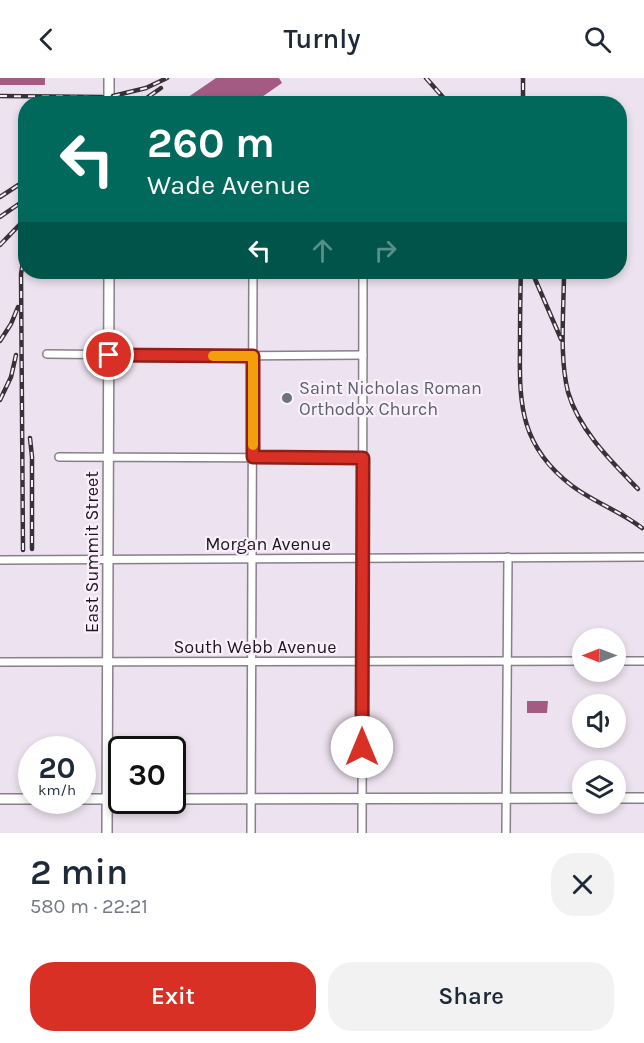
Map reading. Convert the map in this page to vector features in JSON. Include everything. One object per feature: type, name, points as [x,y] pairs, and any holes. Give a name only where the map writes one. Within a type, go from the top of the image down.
[{"type":"street","points":[[109,78],[109,96]]},
{"type":"street","name":"East Summit Street","points":[[108,736],[109,279]]},
{"type":"street","points":[[251,833],[253,279]]},
{"type":"street","points":[[362,833],[363,279]]},
{"type":"street","points":[[47,354],[363,355]]},
{"type":"street","points":[[60,457],[363,458]]},
{"type":"street","points":[[506,833],[508,557]]},
{"type":"street","name":"Morgan Avenue","points":[[0,560],[644,557]]},
{"type":"street","name":"South Webb Avenue","points":[[0,662],[572,661]]},
{"type":"street","points":[[626,661],[644,661]]},
{"type":"street","points":[[0,799],[18,798]]},
{"type":"street","points":[[186,798],[572,798]]},
{"type":"street","points":[[626,798],[644,798]]},
{"type":"street","points":[[96,799],[108,799]]},
{"type":"street","name":"East Summit Street","points":[[107,833],[108,799]]},
{"type":"building","points":[[0,78],[45,78],[45,85],[0,85]]},
{"type":"building","points":[[216,78],[279,78],[282,83],[263,96],[190,96]]},
{"type":"building","points":[[527,701],[548,701],[547,713],[527,713]]},
{"type":"railway","points":[[113,96],[146,88],[167,78]]},
{"type":"railway","points":[[426,78],[442,96]]},
{"type":"railway","points":[[523,78],[523,96]]},
{"type":"railway","points":[[150,96],[161,88]]},
{"type":"railway","points":[[0,96],[18,96]]},
{"type":"railway","points":[[0,197],[18,185]]},
{"type":"railway","points":[[0,217],[18,205]]},
{"type":"railway","points":[[0,245],[18,226]]},
{"type":"railway","points":[[21,279],[23,550]]},
{"type":"railway","points":[[521,279],[521,390],[523,408],[533,441],[542,456],[571,485],[642,528]]},
{"type":"railway","points":[[535,279],[561,339]]},
{"type":"railway","points":[[564,279],[563,348],[568,392],[588,432],[638,489]]},
{"type":"railway","points":[[0,341],[18,307]]},
{"type":"railway","points":[[0,400],[11,377],[16,355]]},
{"type":"railway","points":[[30,438],[32,549]]},
{"type":"slow traffic","points":[[213,356],[253,356],[253,445]]},
{"type":"place","name":"Saint Nicholas Roman Orthodox Church","points":[[287,398]]},
{"type":"route","points":[[109,355],[253,356],[253,457],[363,458],[362,747]]}]
